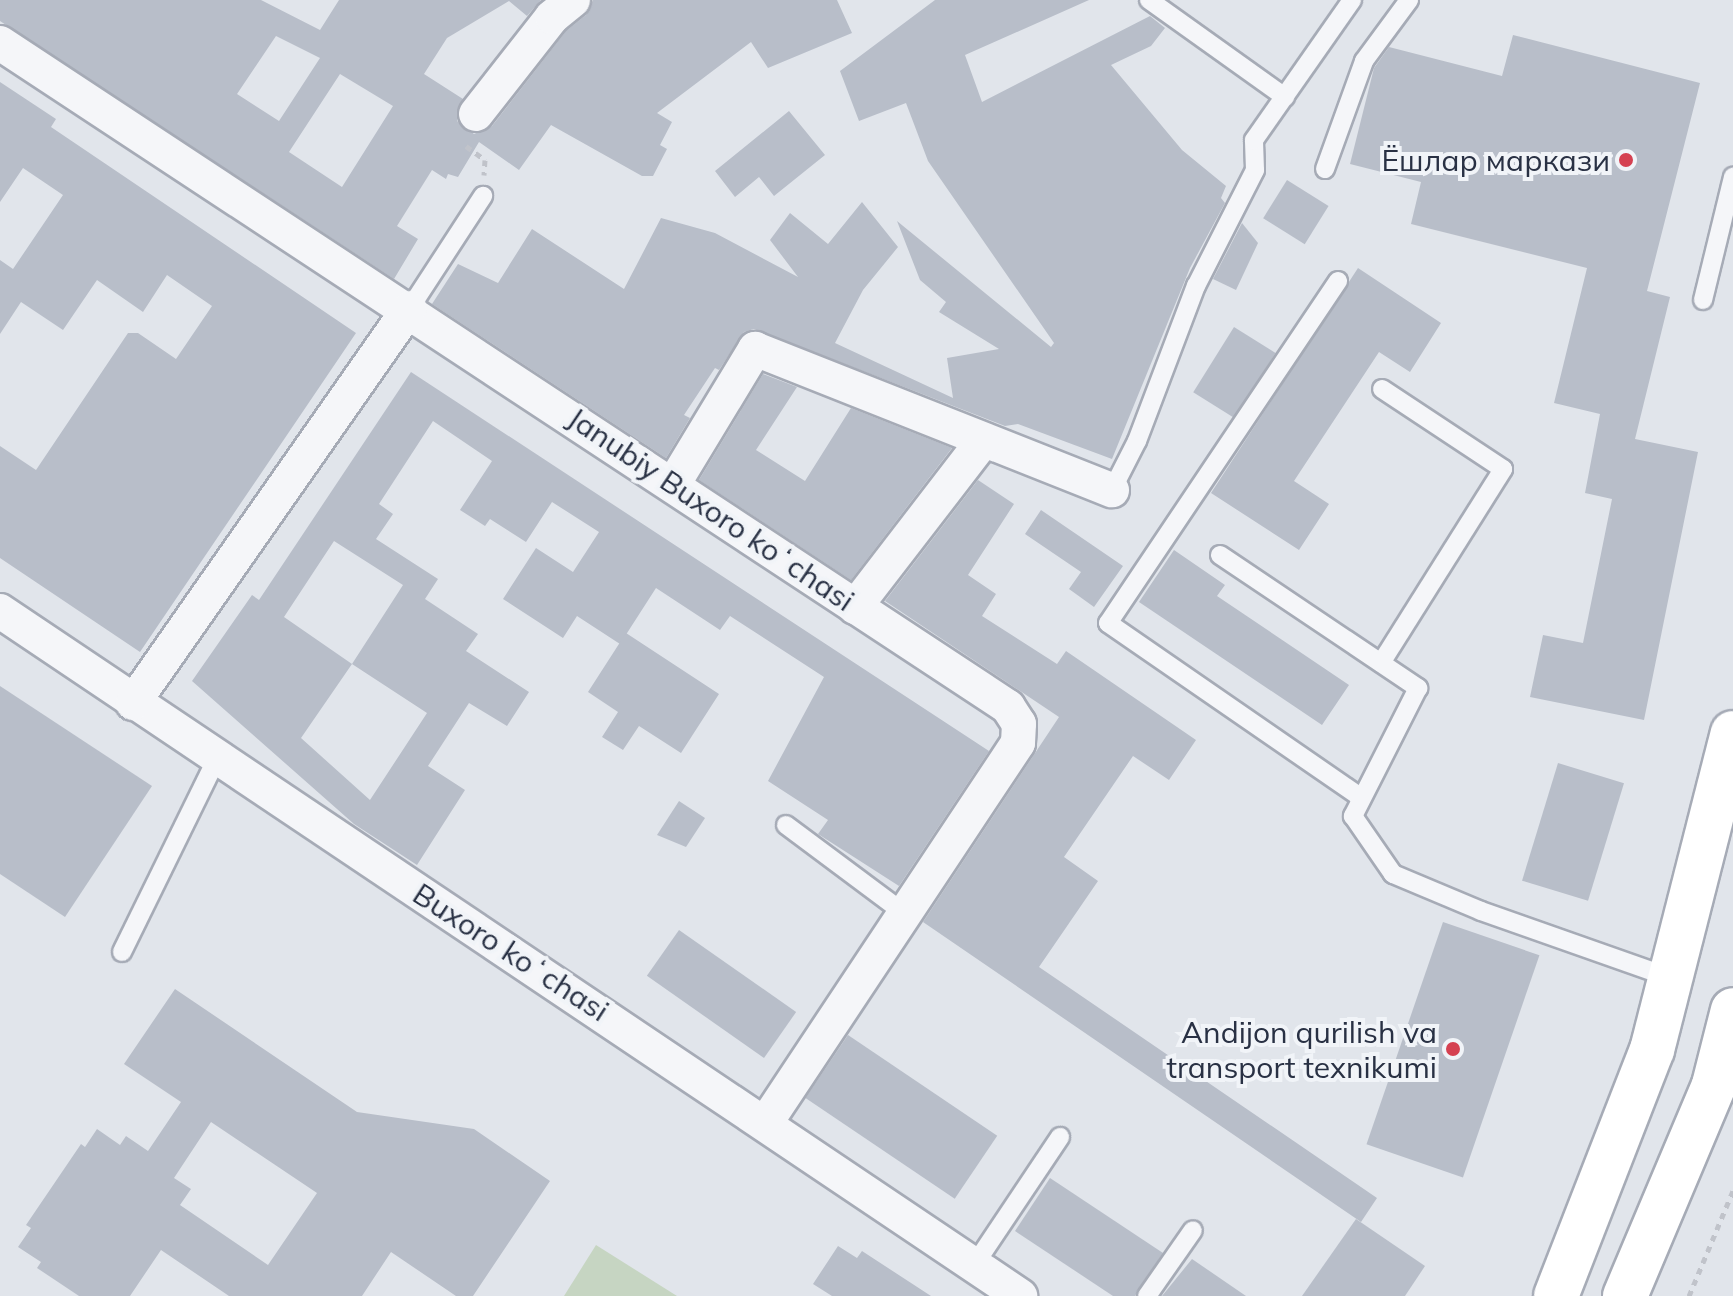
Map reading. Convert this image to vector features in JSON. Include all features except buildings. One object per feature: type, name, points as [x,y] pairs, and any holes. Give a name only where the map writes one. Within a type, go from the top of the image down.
[{"type":"main road","points":[[1556,1296],[1652,1050],[1733,733]]},
{"type":"main road","points":[[1625,1296],[1723,1089],[1733,1010]]},
{"type":"street","points":[[476,114],[552,17],[573,0]]},
{"type":"street","name":"Janubiy Buxoro koʻchasi","points":[[0,43],[410,308],[1008,707],[1019,724],[1018,743],[767,1121]]},
{"type":"street","points":[[133,703],[410,308]]},
{"type":"street","points":[[674,483],[755,349],[982,442],[1112,490]]},
{"type":"street","points":[[855,607],[982,442]]},
{"type":"street","name":"Buxoro koʻchasi","points":[[0,611],[133,703],[767,1121],[1020,1296]]},
{"type":"lane","points":[[1149,0],[1285,97]]},
{"type":"lane","points":[[1112,490],[1137,441],[1196,286],[1255,170],[1254,140],[1352,0]]},
{"type":"lane","points":[[1325,169],[1364,61],[1409,0]]},
{"type":"lane","points":[[1703,300],[1733,180]]},
{"type":"lane","points":[[410,308],[483,196]]},
{"type":"lane","points":[[1338,281],[1108,623],[1362,798]]},
{"type":"lane","points":[[1381,663],[1503,469],[1382,389]]},
{"type":"lane","points":[[1220,555],[1418,688],[1353,816],[1393,874],[1481,911],[1671,978]]},
{"type":"lane","points":[[122,952],[217,758]]},
{"type":"lane","points":[[786,825],[904,913]]},
{"type":"lane","points":[[975,1264],[1060,1137]]},
{"type":"lane","points":[[1147,1296],[1193,1230]]},
{"type":"path","points":[[476,114],[459,140],[485,160],[483,196]]},
{"type":"path","points":[[1689,1296],[1733,1191]]},
{"type":"green space","points":[[596,1245],[677,1296],[564,1296]]},
{"type":"place","name":"Ёшлар маркази","points":[[1626,160]]},
{"type":"place","name":"Andijon qurilish va transport texnikumi","points":[[1453,1049]]}]
